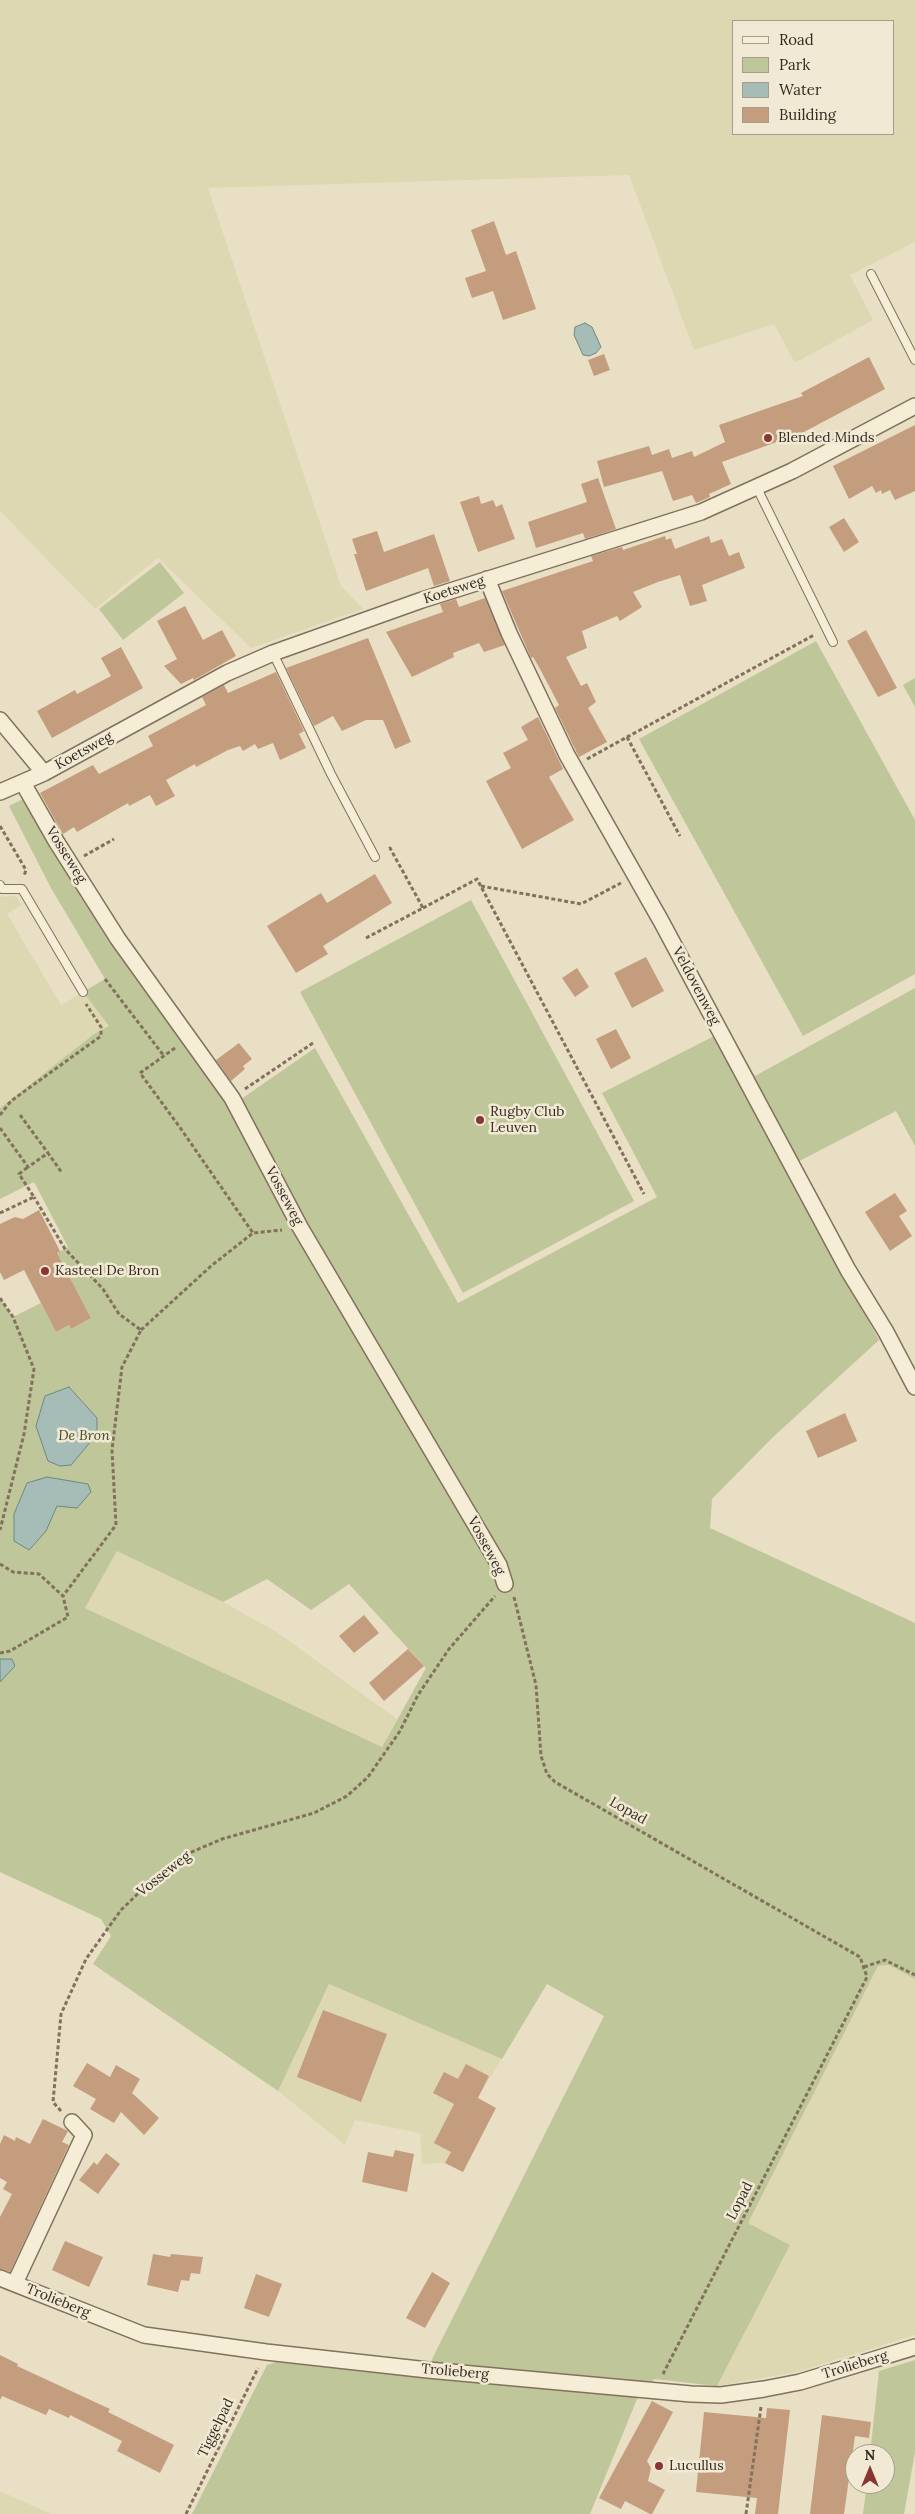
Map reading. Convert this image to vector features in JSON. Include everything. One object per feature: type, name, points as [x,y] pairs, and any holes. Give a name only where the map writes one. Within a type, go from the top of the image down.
[{"type":"street","name":"Koetsweg","points":[[0,792],[44,773],[227,673],[273,654],[487,579],[701,512],[757,488],[915,406]]},
{"type":"street","name":"Veldovenweg","points":[[487,579],[509,632],[573,766],[635,875],[848,1270],[886,1332],[915,1388]]},
{"type":"street","points":[[0,720],[44,773]]},
{"type":"street","name":"Vosseweg","points":[[23,783],[70,864],[118,939],[232,1098],[300,1227],[499,1565],[506,1584]]},
{"type":"street","points":[[15,2283],[84,2135],[72,2122]]},
{"type":"street","name":"Trolieberg","points":[[0,2278],[144,2335],[266,2352],[428,2370],[654,2390],[721,2394],[764,2389],[800,2382],[915,2347]]},
{"type":"lane","points":[[871,274],[915,360]]},
{"type":"lane","points":[[757,488],[834,642]]},
{"type":"lane","points":[[273,654],[320,746],[331,774],[375,857]]},
{"type":"lane","points":[[0,885],[2,889],[22,889],[83,992]]},
{"type":"path","points":[[573,766],[826,628]]},
{"type":"path","points":[[627,737],[680,836]]},
{"type":"path","points":[[0,826],[26,870],[22,889]]},
{"type":"path","points":[[70,864],[114,839]]},
{"type":"path","points":[[375,857],[390,848],[423,908]]},
{"type":"path","points":[[481,886],[581,904],[635,875]]},
{"type":"path","points":[[366,938],[477,879],[644,1194]]},
{"type":"path","points":[[105,980],[164,1056]]},
{"type":"path","points":[[0,1114],[12,1101],[101,1036],[101,1027],[81,997],[83,992]]},
{"type":"path","points":[[189,1038],[140,1073],[253,1233]]},
{"type":"path","points":[[232,1098],[313,1043]]},
{"type":"path","points":[[20,1115],[62,1173]]},
{"type":"path","points":[[0,1128],[28,1167]]},
{"type":"path","points":[[48,1153],[19,1174],[65,1249],[103,1289],[119,1314],[141,1330]]},
{"type":"path","points":[[0,1213],[34,1197]]},
{"type":"path","points":[[63,1596],[116,1525],[112,1450],[122,1366],[141,1330],[211,1266],[253,1233],[300,1227]]},
{"type":"path","points":[[0,1298],[13,1317],[34,1370],[24,1434],[0,1530]]},
{"type":"path","points":[[0,1564],[13,1572],[39,1574],[63,1596],[68,1618],[10,1651],[0,1653]]},
{"type":"path","name":"Vosseweg","points":[[72,2122],[54,2102],[61,2014],[86,1959],[121,1910],[150,1882],[187,1854],[222,1839],[314,1813],[347,1796],[368,1777],[400,1731],[418,1696],[449,1649],[506,1584]]},
{"type":"path","name":"Lopad","points":[[506,1584],[514,1597],[536,1685],[541,1756],[551,1778],[860,1957],[867,1977],[654,2390]]},
{"type":"path","points":[[864,1967],[885,1960],[915,1975]]},
{"type":"path","name":"Tiggelpad","points":[[186,2514],[266,2352]]},
{"type":"path","points":[[746,2514],[764,2389]]},
{"type":"shaded area","points":[[0,0],[915,0],[915,242],[850,275],[873,320],[795,363],[774,324],[694,350],[629,175],[208,188],[341,586],[363,609],[251,648],[158,558],[95,609],[0,511]]},
{"type":"shaded area","points":[[16,896],[22,905],[7,914],[61,1005],[83,992],[109,1026],[94,1034],[0,1108],[0,897]]},
{"type":"shaded area","points":[[117,1550],[223,1602],[278,1633],[397,1719],[382,1747],[85,1608]]},
{"type":"shaded area","points":[[889,1965],[915,1979],[915,2335],[797,2372],[717,2386],[790,2245],[747,2223],[878,1966]]},
{"type":"shaded area","points":[[329,1984],[502,2059],[477,2098],[445,2163],[422,2164],[420,2133],[355,2120],[345,2145],[278,2091]]},
{"type":"shaded area","points":[[0,2491],[51,2514],[0,2514]]},
{"type":"green space","points":[[160,562],[184,593],[123,640],[99,609]]},
{"type":"green space","points":[[816,641],[915,820],[915,974],[803,1036],[639,739]]},
{"type":"green space","points":[[915,678],[915,707],[903,685]]},
{"type":"green space","name":"De Bron","points":[[23,799],[231,1106],[315,1048],[458,1303],[657,1197],[602,1093],[728,1029],[755,1076],[915,988],[915,1146],[896,1111],[786,1168],[879,1340],[772,1438],[712,1499],[710,1528],[915,1623],[915,1979],[889,1965],[878,1966],[748,2223],[790,2245],[717,2386],[654,2379],[637,2399],[590,2514],[192,2514],[267,2365],[276,2362],[426,2378],[433,2357],[604,2016],[547,1984],[502,2059],[329,1984],[278,2091],[93,1964],[111,1936],[101,1919],[0,1872],[0,1298],[13,1317],[41,1303],[56,1332],[69,1325],[71,1329],[91,1318],[57,1253],[68,1247],[34,1182],[0,1199],[0,1108],[94,1034],[109,1026],[83,992],[105,979],[51,888],[9,806]],"holes":[[[424,1426],[498,1548],[510,1579],[496,1584],[497,1576]],[[117,1551],[223,1602],[267,1579],[311,1610],[349,1584],[426,1668],[382,1747],[85,1608]]]},
{"type":"green space","name":"Rugby Club Leuven","points":[[471,900],[634,1201],[463,1293],[300,992]]},
{"type":"green space","points":[[915,2360],[915,2452],[904,2514],[863,2514],[866,2494],[895,2494],[895,2444],[871,2444],[879,2371]]},
{"type":"water","points":[[585,323],[592,327],[601,347],[596,353],[589,356],[583,355],[574,335],[575,327]]},
{"type":"water","points":[[69,1387],[97,1418],[97,1434],[71,1465],[60,1466],[48,1461],[36,1426],[45,1396]]},
{"type":"water","points":[[47,1477],[88,1484],[91,1492],[77,1508],[57,1506],[46,1531],[29,1550],[14,1541],[14,1514],[27,1483]]},
{"type":"water","points":[[0,1659],[12,1659],[15,1666],[0,1682]]},
{"type":"building","points":[[494,221],[506,255],[516,251],[536,309],[503,320],[493,291],[472,298],[465,278],[486,271],[471,230]]},
{"type":"building","points":[[604,354],[610,370],[594,376],[588,360]]},
{"type":"building","points":[[869,357],[885,389],[804,432],[722,462],[731,484],[709,494],[710,497],[696,503],[692,495],[673,501],[662,471],[604,487],[597,461],[649,446],[652,455],[669,449],[672,458],[692,451],[694,457],[725,442],[719,425],[803,396],[801,393]]},
{"type":"building","points":[[915,425],[915,491],[895,500],[890,490],[882,494],[881,490],[876,493],[872,486],[849,499],[833,466]]},
{"type":"building","points":[[598,478],[616,529],[585,539],[583,533],[536,548],[528,522],[587,502],[581,484]]},
{"type":"building","points":[[479,496],[481,504],[493,500],[496,507],[502,504],[515,539],[478,552],[460,502]]},
{"type":"building","points":[[844,518],[859,542],[844,552],[829,527]]},
{"type":"building","points":[[377,531],[384,552],[434,534],[450,581],[434,586],[428,568],[366,591],[354,554],[357,554],[352,539]]},
{"type":"building","points":[[665,536],[666,540],[671,538],[675,549],[709,536],[711,543],[722,539],[729,556],[739,552],[745,568],[702,585],[707,601],[690,606],[680,575],[658,582],[633,592],[642,607],[620,621],[617,616],[582,631],[587,648],[566,657],[581,686],[587,683],[596,702],[588,708],[607,742],[579,757],[555,708],[559,705],[533,657],[531,658],[502,591],[593,561],[591,556],[622,547],[623,550]]},
{"type":"building","points":[[485,598],[505,645],[484,652],[479,643],[453,653],[454,657],[412,677],[386,632],[443,612],[440,604],[456,599],[459,607]]},
{"type":"building","points":[[185,606],[203,640],[222,630],[236,656],[194,680],[193,678],[181,684],[164,666],[177,659],[157,621]]},
{"type":"building","points":[[866,630],[897,688],[878,697],[847,641]]},
{"type":"building","points":[[368,638],[411,742],[395,749],[383,720],[366,720],[342,731],[333,716],[314,726],[286,668]]},
{"type":"building","points":[[121,647],[143,688],[52,738],[37,711],[75,690],[77,694],[111,676],[101,658]]},
{"type":"building","points":[[276,672],[304,731],[299,734],[306,748],[280,760],[273,743],[258,749],[255,744],[243,751],[240,746],[228,750],[196,767],[195,764],[166,780],[175,796],[156,806],[150,795],[129,806],[128,803],[77,832],[74,827],[63,834],[40,793],[93,765],[99,774],[153,746],[148,736],[206,705],[202,697],[224,685],[228,693]]},
{"type":"building","points":[[538,717],[563,769],[549,777],[574,820],[522,849],[486,781],[511,768],[503,753],[528,740],[521,727]]},
{"type":"building","points":[[375,874],[392,903],[323,946],[328,954],[296,973],[267,926],[321,893],[327,903]]},
{"type":"building","points":[[646,957],[664,991],[632,1008],[614,973]]},
{"type":"building","points":[[577,968],[589,987],[575,997],[562,978]]},
{"type":"building","points":[[616,1029],[631,1058],[611,1069],[596,1039]]},
{"type":"building","points":[[239,1043],[252,1059],[243,1066],[245,1069],[231,1081],[216,1060]]},
{"type":"building","points":[[895,1193],[907,1211],[899,1216],[912,1236],[890,1251],[865,1212]]},
{"type":"building","name":"Kasteel De Bron","points":[[39,1210],[60,1251],[57,1253],[91,1318],[71,1329],[69,1325],[56,1332],[24,1270],[4,1280],[0,1272],[0,1224],[15,1217],[23,1219]]},
{"type":"building","points":[[845,1413],[857,1441],[818,1458],[806,1431]]},
{"type":"building","points":[[364,1615],[379,1633],[354,1653],[339,1636]]},
{"type":"building","points":[[408,1649],[424,1666],[384,1701],[369,1683]]},
{"type":"building","points":[[323,2010],[387,2034],[361,2102],[297,2077]]},
{"type":"building","points":[[87,2063],[110,2077],[116,2065],[140,2079],[132,2093],[159,2118],[144,2135],[121,2112],[114,2123],[90,2109],[96,2099],[73,2086]]},
{"type":"building","points":[[466,2064],[489,2076],[478,2098],[496,2108],[463,2172],[445,2163],[451,2152],[434,2143],[454,2104],[433,2093],[444,2072],[458,2079]]},
{"type":"building","points":[[43,2119],[68,2131],[62,2142],[69,2145],[10,2272],[0,2269],[0,2217],[12,2194],[3,2189],[7,2182],[0,2178],[0,2144],[4,2135],[15,2141],[16,2137],[30,2144]]},
{"type":"building","points":[[395,2150],[414,2154],[407,2192],[362,2182],[368,2152],[393,2157]]},
{"type":"building","points":[[106,2153],[120,2164],[98,2194],[79,2180],[94,2162],[97,2165]]},
{"type":"building","points":[[65,2241],[103,2257],[89,2287],[52,2270]]},
{"type":"building","points":[[153,2254],[170,2257],[171,2254],[203,2257],[200,2274],[191,2273],[189,2281],[181,2280],[178,2292],[147,2285]]},
{"type":"building","points":[[432,2272],[450,2283],[425,2328],[406,2318]]},
{"type":"building","points":[[256,2274],[282,2284],[269,2317],[244,2308]]},
{"type":"building","points":[[0,2355],[18,2364],[17,2366],[110,2409],[108,2412],[174,2445],[160,2473],[117,2451],[122,2441],[70,2415],[69,2418],[49,2409],[46,2415],[2,2396],[0,2400]]},
{"type":"building","points":[[652,2401],[673,2412],[647,2461],[651,2468],[648,2481],[665,2490],[652,2514],[650,2514],[625,2501],[621,2509],[599,2498]]},
{"type":"building","points":[[767,2408],[790,2410],[778,2514],[755,2514],[757,2498],[696,2492],[704,2412],[766,2418]]},
{"type":"building","points":[[822,2415],[871,2422],[869,2438],[855,2436],[854,2444],[845,2444],[845,2494],[847,2494],[844,2514],[810,2514]]},
{"type":"place","name":"Blended Minds","points":[[768,438]]},
{"type":"place","name":"Rugby Club Leuven","points":[[480,1120]]},
{"type":"place","name":"Kasteel De Bron","points":[[45,1271]]},
{"type":"place","name":"Lucullus","points":[[659,2466]]}]
